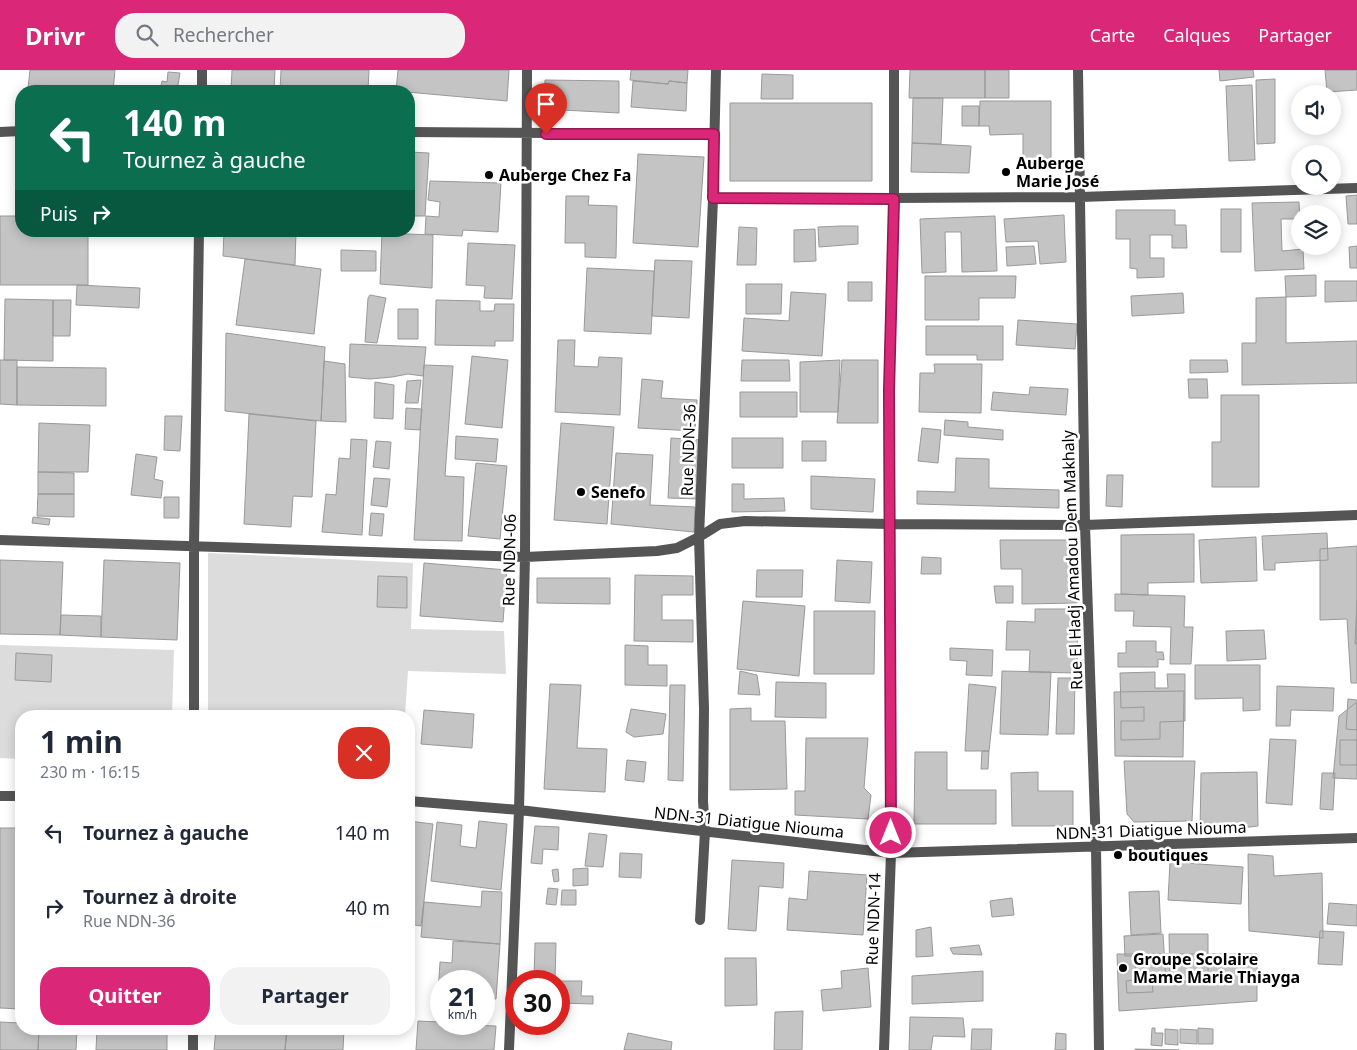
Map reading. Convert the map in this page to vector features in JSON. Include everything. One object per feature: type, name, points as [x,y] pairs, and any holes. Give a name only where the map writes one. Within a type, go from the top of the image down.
[{"type":"street","points":[[202,70],[202,85]]},
{"type":"street","name":"Rue NDN-06","points":[[509,1050],[519,810],[525,557],[527,70]]},
{"type":"street","name":"Rue NDN-36","points":[[700,920],[705,831],[699,537],[713,198],[716,70]]},
{"type":"street","name":"Rue NDN-14","points":[[884,1050],[891,853],[889,372],[894,199],[894,70]]},
{"type":"street","name":"Rue El Hadj Amadou Dem Makhaly","points":[[1078,70],[1085,525],[1096,848],[1099,1050]]},
{"type":"street","points":[[0,132],[15,131]]},
{"type":"street","points":[[415,132],[714,134]]},
{"type":"street","points":[[713,198],[1080,198],[1357,188]]},
{"type":"street","points":[[194,710],[194,545],[199,237]]},
{"type":"street","points":[[0,540],[525,557],[657,551],[676,548],[720,524],[745,521],[1085,525],[1357,515]]},
{"type":"street","points":[[0,796],[15,796]]},
{"type":"street","name":"NDN-31 Diatigue Niouma","points":[[415,801],[519,810],[891,853],[1096,848],[1357,838]]},
{"type":"street","points":[[193,1035],[193,1050]]},
{"type":"shaded area","points":[[208,553],[413,563],[411,629],[504,631],[506,674],[408,671],[405,710],[208,710]]},
{"type":"shaded area","points":[[0,645],[174,650],[172,710],[15,710],[15,759],[0,758]]},
{"type":"building","points":[[30,70],[115,70],[114,85],[28,85]]},
{"type":"building","points":[[232,70],[275,70],[274,85],[231,85]]},
{"type":"building","points":[[281,70],[369,70],[368,85],[280,85]]},
{"type":"building","points":[[398,70],[509,70],[507,101],[415,93],[415,85],[397,85]]},
{"type":"building","points":[[631,70],[688,70],[687,83],[669,81],[668,84],[630,80]]},
{"type":"building","points":[[910,70],[985,70],[985,98],[909,98]]},
{"type":"building","points":[[985,70],[1009,70],[1009,98],[985,98]]},
{"type":"building","points":[[1219,70],[1253,70],[1254,77],[1220,81]]},
{"type":"building","points":[[1325,70],[1357,70],[1357,90],[1341,91],[1341,85],[1326,85]]},
{"type":"building","points":[[168,72],[180,73],[178,85],[161,85],[162,81],[167,82]]},
{"type":"building","points":[[762,74],[793,75],[793,99],[761,99]]},
{"type":"building","points":[[1275,79],[1275,143],[1257,144],[1256,80]]},
{"type":"building","points":[[545,80],[619,81],[619,113],[544,109]]},
{"type":"building","points":[[633,81],[668,84],[669,81],[687,83],[686,111],[631,107]]},
{"type":"building","points":[[1252,85],[1255,160],[1229,161],[1226,86]]},
{"type":"building","points":[[913,98],[943,98],[941,144],[912,143]]},
{"type":"building","points":[[980,101],[1051,101],[1051,163],[1023,163],[1023,134],[990,135],[989,126],[979,126]]},
{"type":"building","points":[[730,103],[872,103],[872,181],[730,181]]},
{"type":"building","points":[[962,106],[979,106],[979,126],[962,126]]},
{"type":"building","points":[[912,143],[971,146],[969,173],[911,172]]},
{"type":"building","points":[[415,152],[429,153],[425,216],[415,216]]},
{"type":"building","points":[[638,154],[704,157],[698,247],[633,243]]},
{"type":"building","points":[[430,181],[501,183],[498,232],[463,230],[462,236],[425,234],[426,216],[439,217],[440,202],[428,200]]},
{"type":"building","points":[[1357,195],[1357,224],[1348,224],[1346,196]]},
{"type":"building","points":[[566,196],[589,196],[588,205],[617,206],[616,258],[585,257],[585,243],[565,243]]},
{"type":"building","points":[[1299,202],[1299,205],[1291,205],[1291,219],[1281,219],[1282,251],[1291,250],[1291,255],[1303,255],[1304,269],[1255,271],[1252,203]]},
{"type":"building","points":[[1221,209],[1241,209],[1241,252],[1221,252]]},
{"type":"building","points":[[1116,210],[1175,210],[1175,225],[1186,225],[1187,248],[1172,248],[1172,235],[1150,235],[1150,258],[1164,258],[1164,277],[1137,278],[1137,269],[1130,268],[1130,239],[1116,239]]},
{"type":"building","points":[[1064,215],[1066,262],[1040,264],[1038,241],[1006,242],[1004,219]]},
{"type":"building","points":[[0,216],[15,216],[15,237],[88,237],[88,285],[0,285]]},
{"type":"building","points":[[995,216],[997,271],[962,272],[961,232],[945,232],[946,272],[922,273],[920,219]]},
{"type":"building","points":[[858,226],[858,244],[819,247],[818,227]]},
{"type":"building","points":[[739,227],[757,228],[756,265],[737,265]]},
{"type":"building","points":[[815,229],[816,261],[794,262],[794,230]]},
{"type":"building","points":[[433,235],[432,288],[380,284],[382,237]]},
{"type":"building","points":[[224,237],[296,237],[295,265],[223,256]]},
{"type":"building","points":[[468,243],[515,245],[512,299],[484,298],[485,286],[466,285]]},
{"type":"building","points":[[1034,246],[1036,264],[1007,266],[1006,247]]},
{"type":"building","points":[[1357,246],[1357,268],[1350,268],[1349,247]]},
{"type":"building","points":[[341,250],[376,251],[376,271],[341,271]]},
{"type":"building","points":[[245,259],[321,269],[314,334],[236,325]]},
{"type":"building","points":[[655,260],[692,261],[689,318],[652,316]]},
{"type":"building","points":[[587,268],[654,271],[651,334],[584,331]]},
{"type":"building","points":[[1316,275],[1316,296],[1286,297],[1285,276]]},
{"type":"building","points":[[925,276],[1016,276],[1015,298],[979,298],[979,320],[925,320]]},
{"type":"building","points":[[1325,281],[1357,281],[1357,301],[1325,302]]},
{"type":"building","points":[[848,282],[872,282],[872,301],[848,301]]},
{"type":"building","points":[[746,284],[782,284],[781,314],[746,314]]},
{"type":"building","points":[[77,285],[140,288],[139,308],[76,305]]},
{"type":"building","points":[[791,292],[826,294],[822,356],[742,351],[744,318],[789,321]]},
{"type":"building","points":[[1183,293],[1184,313],[1132,316],[1131,296]]},
{"type":"building","points":[[370,295],[386,298],[377,343],[365,342],[368,298]]},
{"type":"building","points":[[1286,297],[1286,343],[1357,341],[1357,383],[1242,385],[1242,343],[1256,343],[1256,298]]},
{"type":"building","points":[[5,299],[53,300],[53,361],[4,360]]},
{"type":"building","points":[[53,300],[71,300],[70,336],[53,336]]},
{"type":"building","points":[[436,300],[480,301],[480,311],[494,311],[495,304],[514,304],[513,341],[495,341],[495,346],[435,345]]},
{"type":"building","points":[[398,309],[418,309],[418,339],[398,339]]},
{"type":"building","points":[[1018,320],[1077,324],[1075,349],[1016,345]]},
{"type":"building","points":[[926,326],[1003,326],[1003,360],[977,360],[977,355],[926,355]]},
{"type":"building","points":[[226,333],[325,347],[321,421],[225,411]]},
{"type":"building","points":[[558,340],[575,340],[574,366],[598,367],[599,357],[622,358],[620,415],[555,412]]},
{"type":"building","points":[[350,344],[426,347],[423,376],[408,374],[370,379],[349,377]]},
{"type":"building","points":[[472,356],[508,360],[502,428],[465,424]]},
{"type":"building","points":[[0,360],[17,360],[17,405],[0,404]]},
{"type":"building","points":[[742,360],[789,360],[790,381],[741,381]]},
{"type":"building","points":[[840,360],[838,412],[800,412],[800,362]]},
{"type":"building","points":[[842,360],[878,360],[878,423],[837,423]]},
{"type":"building","points":[[1190,360],[1227,360],[1228,372],[1190,373]]},
{"type":"building","points":[[324,361],[345,364],[346,422],[321,421]]},
{"type":"building","points":[[934,364],[982,364],[981,413],[919,412],[920,373],[935,373]]},
{"type":"building","points":[[424,365],[453,366],[445,476],[464,477],[462,541],[414,540]]},
{"type":"building","points":[[17,367],[106,368],[106,406],[17,405]]},
{"type":"building","points":[[642,379],[663,381],[661,398],[697,400],[695,431],[638,428]]},
{"type":"building","points":[[1188,379],[1207,379],[1208,398],[1189,398]]},
{"type":"building","points":[[421,380],[418,403],[405,403],[407,381]]},
{"type":"building","points":[[375,382],[394,385],[393,419],[374,418]]},
{"type":"building","points":[[1030,387],[1068,389],[1066,415],[991,410],[993,392],[1029,395]]},
{"type":"building","points":[[740,392],[797,392],[797,417],[740,417]]},
{"type":"building","points":[[1221,395],[1259,395],[1259,487],[1212,487],[1212,442],[1221,442]]},
{"type":"building","points":[[406,408],[422,409],[420,430],[405,429]]},
{"type":"building","points":[[249,414],[316,421],[312,497],[293,496],[291,527],[244,524]]},
{"type":"building","points":[[165,416],[182,416],[180,451],[164,450]]},
{"type":"building","points":[[945,420],[968,422],[968,427],[1003,430],[1003,440],[944,435]]},
{"type":"building","points":[[39,423],[90,425],[88,472],[38,472]]},
{"type":"building","points":[[561,423],[614,427],[607,524],[554,520]]},
{"type":"building","points":[[922,428],[941,430],[938,463],[918,461]]},
{"type":"building","points":[[456,436],[498,439],[496,462],[455,459]]},
{"type":"building","points":[[671,438],[702,440],[700,499],[668,498]]},
{"type":"building","points":[[732,438],[783,438],[783,468],[732,468]]},
{"type":"building","points":[[351,439],[367,440],[362,535],[322,532],[326,494],[336,495],[339,458],[350,459]]},
{"type":"building","points":[[376,441],[391,442],[389,469],[373,467]]},
{"type":"building","points":[[802,441],[826,441],[826,461],[802,461]]},
{"type":"building","points":[[616,453],[653,455],[650,505],[695,507],[694,532],[611,524]]},
{"type":"building","points":[[136,454],[157,457],[154,479],[163,481],[161,498],[131,495]]},
{"type":"building","points":[[956,458],[989,459],[989,488],[1059,490],[1059,508],[917,504],[917,491],[955,492]]},
{"type":"building","points":[[476,463],[507,466],[500,539],[468,536]]},
{"type":"building","points":[[38,472],[74,473],[74,494],[38,494]]},
{"type":"building","points":[[1107,475],[1123,475],[1122,507],[1106,506]]},
{"type":"building","points":[[811,476],[875,479],[873,512],[811,509]]},
{"type":"building","points":[[374,478],[390,479],[387,507],[371,505]]},
{"type":"building","points":[[732,484],[744,484],[744,499],[784,498],[785,511],[732,512]]},
{"type":"building","points":[[38,494],[74,494],[74,517],[37,516]]},
{"type":"building","points":[[164,497],[179,497],[179,518],[164,518]]},
{"type":"building","points":[[371,513],[384,514],[382,536],[369,535]]},
{"type":"building","points":[[33,517],[50,519],[49,525],[32,523]]},
{"type":"building","points":[[1327,533],[1328,560],[1275,563],[1275,570],[1264,570],[1262,536]]},
{"type":"building","points":[[1194,534],[1194,582],[1148,583],[1148,595],[1121,594],[1121,535]]},
{"type":"building","points":[[1256,537],[1257,581],[1201,583],[1199,540]]},
{"type":"building","points":[[1000,540],[1077,540],[1077,603],[1022,604],[1022,569],[1001,569]]},
{"type":"building","points":[[1357,546],[1357,683],[1351,683],[1347,619],[1320,620],[1320,549]]},
{"type":"building","points":[[922,557],[941,558],[941,574],[921,574]]},
{"type":"building","points":[[0,560],[63,562],[60,635],[0,634]]},
{"type":"building","points":[[104,560],[180,563],[177,640],[101,637]]},
{"type":"building","points":[[837,560],[872,562],[870,603],[835,601]]},
{"type":"building","points":[[424,563],[507,570],[503,622],[420,616]]},
{"type":"building","points":[[757,570],[803,570],[802,597],[756,597]]},
{"type":"building","points":[[635,575],[693,576],[693,595],[662,595],[662,620],[693,620],[693,642],[634,641]]},
{"type":"building","points":[[378,576],[407,577],[407,608],[377,607]]},
{"type":"building","points":[[537,578],[610,578],[610,604],[537,603]]},
{"type":"building","points":[[994,586],[1013,586],[1013,603],[996,603]]},
{"type":"building","points":[[1115,594],[1185,596],[1184,627],[1193,627],[1191,664],[1170,664],[1171,627],[1133,626],[1134,611],[1115,611]]},
{"type":"building","points":[[1357,600],[1357,644],[1355,644]]},
{"type":"building","points":[[743,601],[805,606],[799,676],[737,669]]},
{"type":"building","points":[[1035,609],[1078,609],[1077,673],[1029,672],[1030,650],[1006,650],[1007,621],[1035,622]]},
{"type":"building","points":[[814,611],[875,611],[874,674],[814,674]]},
{"type":"building","points":[[61,615],[101,616],[101,637],[60,635]]},
{"type":"building","points":[[1264,630],[1266,659],[1227,661],[1226,631]]},
{"type":"building","points":[[1126,641],[1156,641],[1156,652],[1163,652],[1164,660],[1158,659],[1158,667],[1118,667],[1118,653],[1126,653]]},
{"type":"building","points":[[625,645],[648,646],[648,665],[667,665],[667,686],[625,685]]},
{"type":"building","points":[[950,648],[993,650],[992,676],[966,675],[967,661],[950,660]]},
{"type":"building","points":[[16,653],[52,655],[51,682],[15,680]]},
{"type":"building","points":[[1195,665],[1260,665],[1260,710],[1243,711],[1243,698],[1195,699]]},
{"type":"building","points":[[740,671],[757,675],[760,695],[738,694]]},
{"type":"building","points":[[1002,671],[1051,672],[1048,735],[1000,734]]},
{"type":"building","points":[[1155,672],[1155,688],[1168,688],[1167,674],[1185,674],[1185,721],[1160,722],[1160,739],[1121,740],[1121,721],[1144,721],[1144,707],[1121,708],[1120,673]]},
{"type":"building","points":[[1058,678],[1075,678],[1074,734],[1056,734]]},
{"type":"building","points":[[776,682],[826,683],[826,718],[775,717]]},
{"type":"building","points":[[550,684],[581,685],[577,748],[607,749],[605,792],[544,789]]},
{"type":"building","points":[[969,684],[996,687],[989,751],[965,751]]},
{"type":"building","points":[[670,685],[685,685],[683,781],[668,780]]},
{"type":"building","points":[[1277,686],[1334,688],[1333,711],[1291,710],[1290,726],[1276,726]]},
{"type":"building","points":[[1184,691],[1183,757],[1115,756],[1114,692]]},
{"type":"building","points":[[1348,699],[1357,700],[1357,730],[1346,729]]},
{"type":"building","points":[[1357,702],[1357,779],[1333,778],[1339,716]]},
{"type":"building","points":[[751,708],[751,721],[785,721],[787,789],[730,790],[730,709]]},
{"type":"building","points":[[631,709],[666,714],[663,734],[634,737],[626,732]]},
{"type":"building","points":[[424,710],[474,714],[472,748],[421,744]]},
{"type":"building","points":[[806,738],[868,738],[864,788],[871,795],[868,819],[795,815],[795,791],[805,791]]},
{"type":"building","points":[[1270,739],[1296,740],[1292,805],[1266,803]]},
{"type":"building","points":[[1340,740],[1357,740],[1357,765],[1340,765]]},
{"type":"building","points":[[982,751],[989,751],[988,769],[981,769]]},
{"type":"building","points":[[915,752],[947,752],[947,790],[996,790],[996,824],[914,824]]},
{"type":"building","points":[[627,760],[646,762],[644,782],[625,780]]},
{"type":"building","points":[[1124,761],[1195,761],[1192,821],[1134,822],[1127,814]]},
{"type":"building","points":[[1038,772],[1038,791],[1073,791],[1073,826],[1012,826],[1011,773]]},
{"type":"building","points":[[1257,772],[1258,826],[1200,833],[1201,773]]},
{"type":"building","points":[[1322,773],[1335,773],[1333,810],[1320,809]]},
{"type":"building","points":[[479,821],[507,824],[501,890],[431,881],[437,822],[462,825],[460,846],[476,848]]},
{"type":"building","points":[[415,822],[433,824],[421,926],[415,925]]},
{"type":"building","points":[[535,826],[559,827],[558,850],[543,849],[542,864],[531,863]]},
{"type":"building","points":[[0,828],[15,828],[15,1009],[0,1008]]},
{"type":"building","points":[[589,833],[607,835],[603,867],[585,866]]},
{"type":"building","points":[[620,853],[642,854],[641,878],[619,877]]},
{"type":"building","points":[[1248,854],[1273,856],[1274,876],[1322,873],[1323,938],[1249,931]]},
{"type":"building","points":[[732,860],[784,863],[783,888],[759,886],[756,931],[728,929]]},
{"type":"building","points":[[1170,862],[1243,867],[1241,904],[1168,900]]},
{"type":"building","points":[[588,868],[588,885],[573,886],[573,869]]},
{"type":"building","points":[[558,869],[559,881],[554,882],[552,870]]},
{"type":"building","points":[[809,871],[867,875],[863,935],[787,930],[789,898],[807,900]]},
{"type":"building","points":[[548,888],[558,889],[556,905],[546,904]]},
{"type":"building","points":[[562,890],[576,890],[576,905],[561,905]]},
{"type":"building","points":[[482,891],[502,892],[500,944],[421,937],[424,902],[481,907]]},
{"type":"building","points":[[1159,891],[1161,933],[1131,935],[1129,892]]},
{"type":"building","points":[[1012,898],[1014,915],[992,917],[990,901]]},
{"type":"building","points":[[1329,903],[1357,905],[1357,926],[1327,924]]},
{"type":"building","points":[[931,927],[933,956],[916,957],[916,930]]},
{"type":"building","points":[[1320,931],[1344,932],[1342,965],[1318,964]]},
{"type":"building","points":[[1163,934],[1166,983],[1152,983],[1153,992],[1127,993],[1126,981],[1136,980],[1135,956],[1125,956],[1124,936]]},
{"type":"building","points":[[1169,934],[1208,934],[1208,982],[1170,982]]},
{"type":"building","points":[[453,941],[500,944],[496,999],[495,970],[440,970],[440,962],[452,963]]},
{"type":"building","points":[[535,943],[556,943],[555,970],[534,970]]},
{"type":"building","points":[[979,945],[982,955],[953,954],[950,948]]},
{"type":"building","points":[[1117,954],[1257,954],[1257,1001],[1119,1011]]},
{"type":"building","points":[[725,958],[756,958],[757,1005],[725,1006]]},
{"type":"building","points":[[868,968],[871,1007],[823,1011],[821,990],[842,988],[841,971]]},
{"type":"building","points":[[983,971],[983,1001],[912,1004],[912,976]]},
{"type":"building","points":[[570,981],[582,981],[581,996],[593,996],[593,1004],[570,1003]]},
{"type":"building","points":[[803,1011],[802,1050],[774,1050],[775,1012]]},
{"type":"building","points":[[910,1017],[963,1018],[965,1037],[933,1036],[931,1050],[909,1050]]},
{"type":"building","points":[[418,1021],[430,1022],[430,1035],[495,1035],[496,1026],[494,1050],[416,1050]]},
{"type":"building","points":[[0,1022],[15,1023],[15,1035],[39,1035],[38,1050],[0,1050]]},
{"type":"building","points":[[1152,1028],[1155,1028],[1155,1033],[1163,1033],[1162,1046],[1151,1045]]},
{"type":"building","points":[[1198,1028],[1213,1029],[1213,1044],[1198,1044]]},
{"type":"building","points":[[972,1029],[992,1029],[991,1050],[971,1050]]},
{"type":"building","points":[[1165,1029],[1178,1030],[1178,1045],[1165,1044]]},
{"type":"building","points":[[1180,1029],[1197,1030],[1197,1044],[1180,1043]]},
{"type":"building","points":[[628,1033],[672,1042],[671,1050],[624,1050]]},
{"type":"building","points":[[1056,1033],[1066,1034],[1066,1050],[1055,1050]]},
{"type":"building","points":[[39,1035],[77,1035],[76,1050],[38,1050]]},
{"type":"building","points":[[97,1035],[167,1035],[167,1050],[96,1050]]},
{"type":"building","points":[[215,1035],[286,1035],[285,1050],[214,1050]]},
{"type":"building","points":[[286,1035],[344,1035],[343,1050],[285,1050]]},
{"type":"building","points":[[1135,1049],[1179,1050],[1135,1050]]},
{"type":"place","name":"Auberge Marie José","points":[[1006,172]]},
{"type":"place","name":"Auberge Chez Fa","points":[[489,175]]},
{"type":"place","name":"Senefo","points":[[581,492]]},
{"type":"place","name":"boutiques","points":[[1118,855]]},
{"type":"place","name":"Groupe Scolaire Mame Marie Thiayga","points":[[1123,968]]},
{"type":"route","points":[[546,134],[714,134],[713,198],[894,199],[889,391],[891,833]]}]
